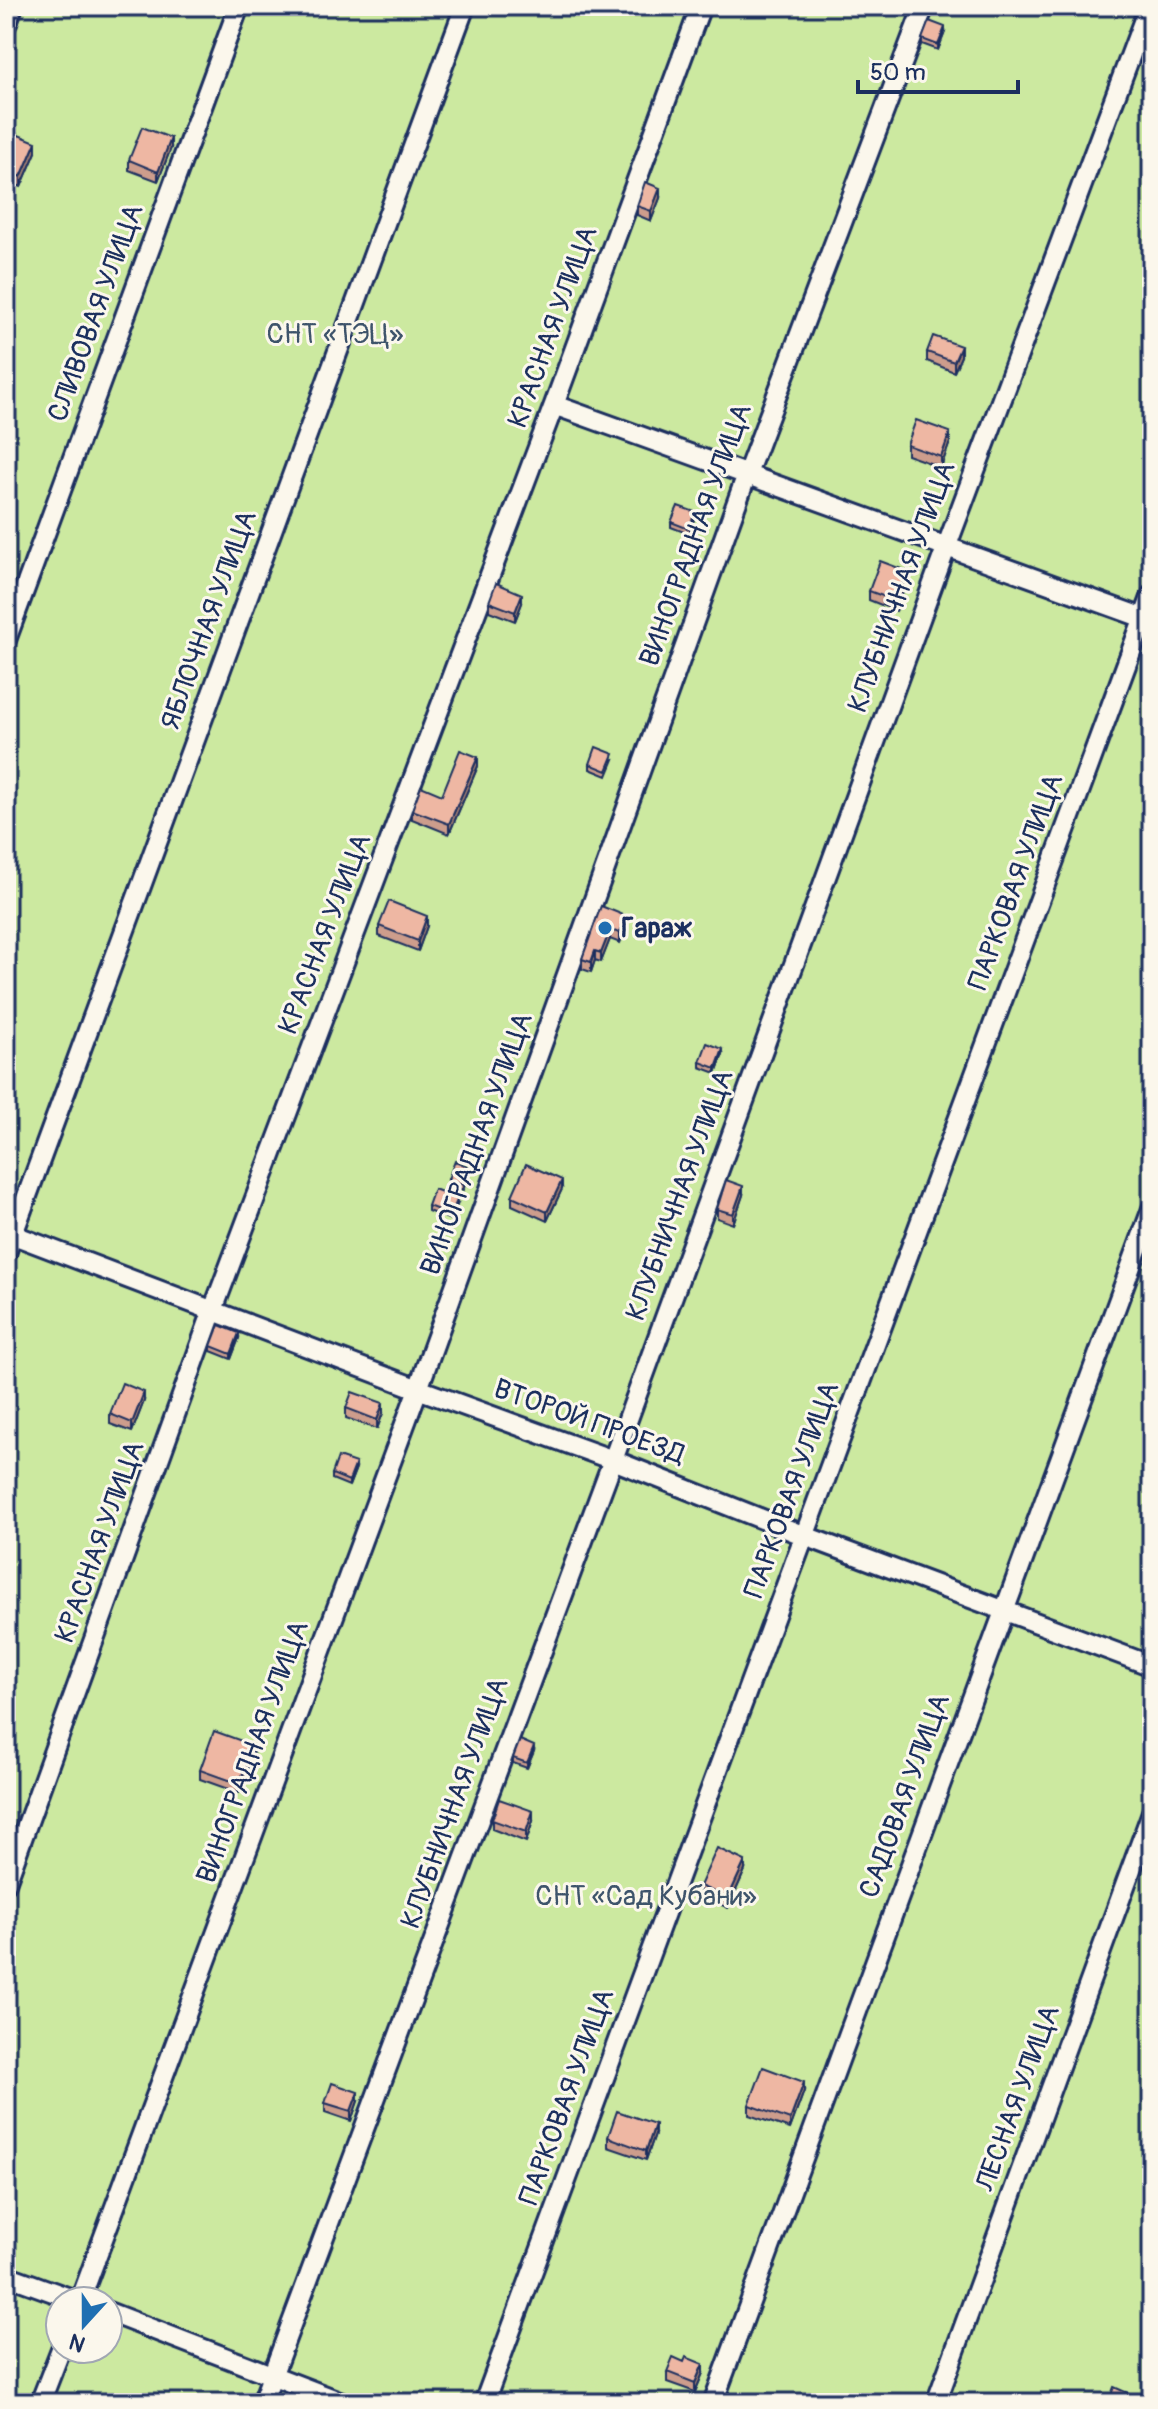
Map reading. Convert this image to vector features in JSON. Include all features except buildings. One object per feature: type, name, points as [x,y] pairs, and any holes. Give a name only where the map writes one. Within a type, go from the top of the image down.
[{"type":"street","points":[[6,25],[13,6]]},
{"type":"street","name":"СЛИВОВАЯ УЛИЦА","points":[[6,640],[239,6]]},
{"type":"street","name":"ЯБЛОЧНАЯ УЛИЦА","points":[[8,1240],[465,6]]},
{"type":"street","name":"КРАСНАЯ УЛИЦА","points":[[6,1883],[213,1310],[701,6]]},
{"type":"street","name":"ВИНОГРАДНАЯ УЛИЦА","points":[[85,2285],[418,1389],[747,474],[924,6]]},
{"type":"street","name":"КЛУБНИЧНАЯ УЛИЦА","points":[[262,2403],[1149,6]]},
{"type":"street","points":[[554,405],[1148,620]]},
{"type":"street","name":"ПАРКОВАЯ УЛИЦА","points":[[484,2403],[1148,620],[1152,595]]},
{"type":"street","name":"САДОВАЯ УЛИЦА","points":[[713,2403],[1152,1209]]},
{"type":"street","name":"ВТОРОЙ ПРОЕЗД","points":[[8,1240],[213,1310],[1152,1666]]},
{"type":"street","name":"ЛЕСНАЯ УЛИЦА","points":[[936,2403],[1152,1812]]},
{"type":"street","points":[[6,2275],[44,2289]]},
{"type":"street","points":[[124,2318],[344,2403]]},
{"type":"street","points":[[40,2403],[55,2365]]},
{"type":"green space","name":"СНТ «Сад Кубани»","points":[[6,6],[1152,6],[1152,2403],[6,2403]]},
{"type":"place","name":"Гараж","points":[[605,928]]},
{"type":"park label","name":"СНТ «ТЭЦ»","points":[[335,334]]}]
